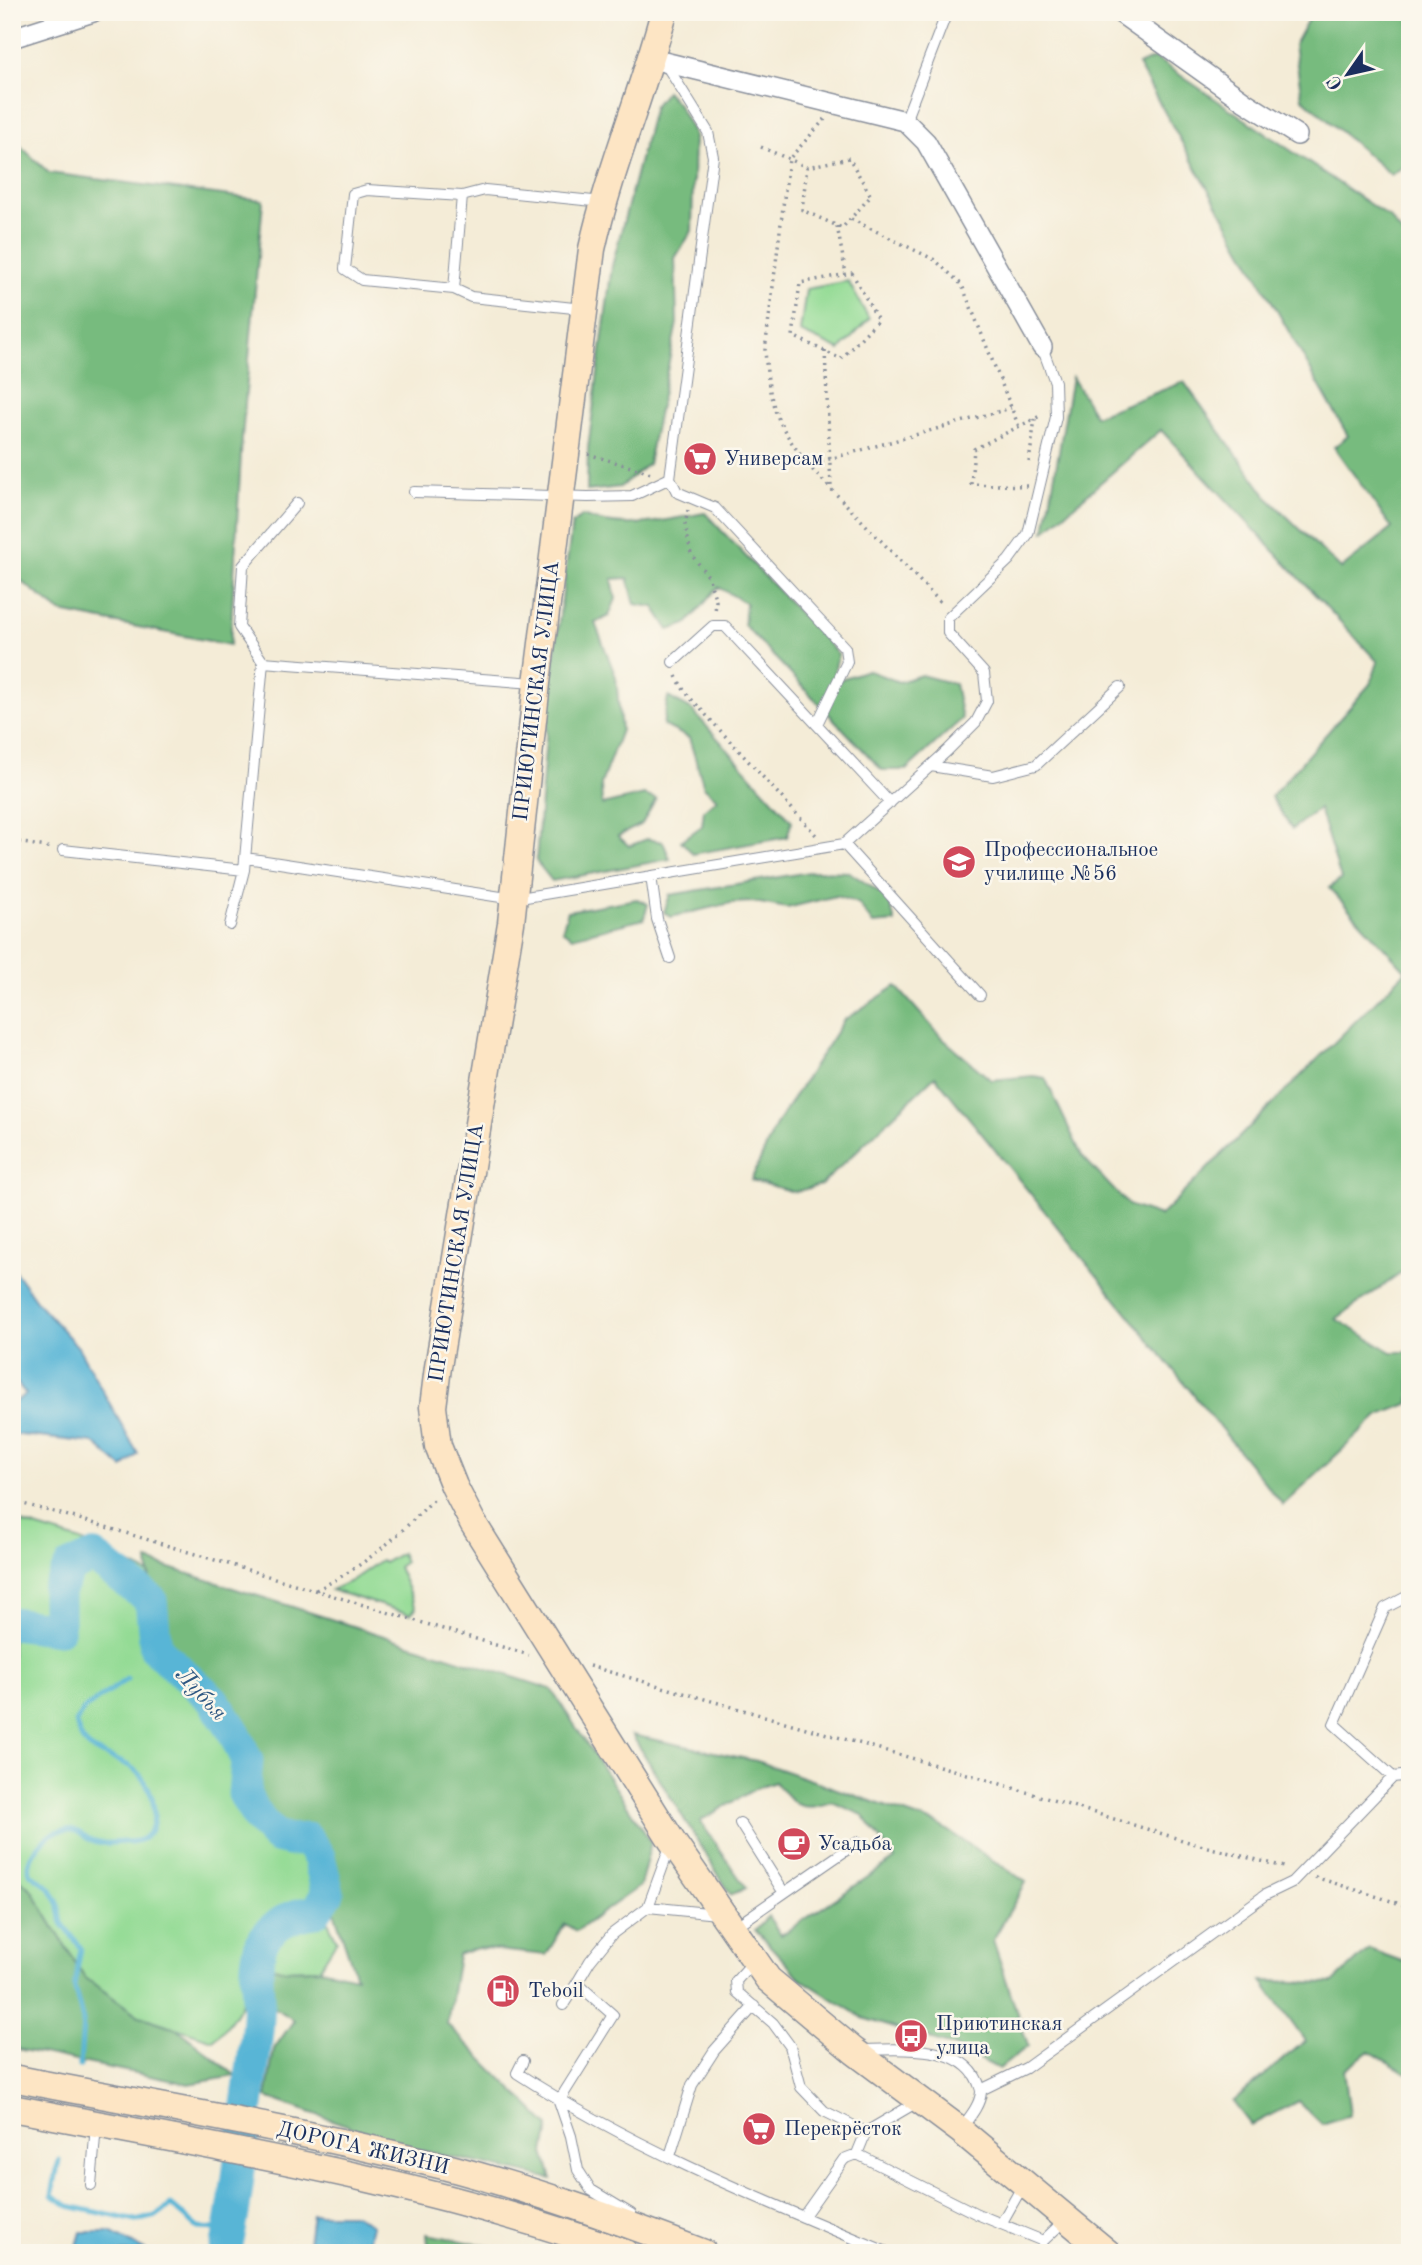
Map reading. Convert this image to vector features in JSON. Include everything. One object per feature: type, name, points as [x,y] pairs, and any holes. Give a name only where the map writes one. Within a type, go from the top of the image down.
[{"type":"street","points":[[12,38],[93,12]]},
{"type":"street","name":"ПРИЮТИНСКАЯ УЛИЦА","points":[[664,12],[658,61],[603,201],[592,249],[537,683],[514,899],[438,1367],[433,1407],[438,1446],[454,1486],[479,1534],[672,1841],[768,1979],[854,2051],[960,2130],[1108,2253]]},
{"type":"street","points":[[1119,12],[1245,102],[1297,135]]},
{"type":"street","points":[[658,61],[905,121],[926,142],[1042,348]]},
{"type":"street","name":"ДОРОГА ЖИЗНИ","points":[[12,2078],[293,2133],[442,2166],[626,2222],[694,2249]]},
{"type":"street","name":"ДОРОГА ЖИЗНИ","points":[[12,2108],[288,2162],[447,2197],[625,2253]]},
{"type":"lane","points":[[905,121],[947,12]]},
{"type":"lane","points":[[658,61],[708,132],[713,157],[670,478],[677,492],[715,508],[845,648],[847,662],[817,724]]},
{"type":"lane","points":[[584,309],[471,297],[454,289],[362,280],[345,269],[353,194],[368,190],[463,196],[485,190],[603,201]]},
{"type":"lane","points":[[454,289],[463,196]]},
{"type":"lane","points":[[246,858],[514,899],[844,844],[976,722],[987,701],[984,673],[948,633],[948,618],[1009,560],[1028,534],[1056,417],[1055,382],[1042,348]]},
{"type":"lane","points":[[414,492],[632,496],[670,478]]},
{"type":"lane","points":[[230,925],[246,858],[262,662],[239,627],[243,566],[297,503]]},
{"type":"lane","points":[[673,662],[713,626],[726,626],[890,803]]},
{"type":"lane","points":[[262,662],[537,683]]},
{"type":"lane","points":[[931,766],[993,776],[1036,765],[1120,687]]},
{"type":"lane","points":[[844,844],[980,995]]},
{"type":"lane","points":[[63,850],[244,870]]},
{"type":"lane","points":[[651,876],[657,919],[670,958]]},
{"type":"lane","points":[[1393,1777],[1334,1724],[1385,1608],[1410,1595]]},
{"type":"lane","points":[[981,2090],[1026,2068],[1265,1895],[1280,1889],[1301,1872],[1393,1777],[1410,1774]]},
{"type":"lane","points":[[740,1823],[784,1893]]},
{"type":"lane","points":[[563,2005],[590,1961],[612,1934],[648,1907],[672,1841]]},
{"type":"lane","points":[[648,1907],[727,1922],[784,1893],[858,1842]]},
{"type":"lane","points":[[754,1961],[736,1981],[737,1992],[773,2023],[790,2046],[801,2087],[824,2111],[866,2132]]},
{"type":"lane","points":[[559,2101],[613,2015],[577,1983]]},
{"type":"lane","points":[[670,2156],[692,2085],[714,2051],[754,2006]]},
{"type":"lane","points":[[854,2051],[911,2049],[956,2058],[974,2074],[981,2090],[977,2105],[960,2130]]},
{"type":"lane","points":[[523,2061],[517,2073],[559,2101],[738,2190],[889,2253]]},
{"type":"lane","points":[[803,2217],[844,2160],[857,2154],[866,2132],[920,2100]]},
{"type":"lane","points":[[559,2101],[571,2136],[578,2170],[591,2190],[694,2249]]},
{"type":"lane","points":[[91,2185],[96,2124]]},
{"type":"lane","points":[[857,2154],[1001,2224],[1043,2241],[1067,2218]]},
{"type":"lane","points":[[1001,2224],[1024,2183]]},
{"type":"path","points":[[838,104],[789,159],[765,350],[767,382],[774,413],[789,441],[808,465],[952,614]]},
{"type":"path","points":[[761,147],[807,167],[849,158],[871,195],[842,228],[802,211],[807,167]]},
{"type":"path","points":[[851,219],[934,260],[962,285],[1019,427]]},
{"type":"path","points":[[837,226],[846,274]]},
{"type":"path","points":[[852,273],[878,320],[841,359],[793,336],[800,283],[846,274],[852,273]]},
{"type":"path","points":[[825,351],[831,489]]},
{"type":"path","points":[[808,465],[1011,408]]},
{"type":"path","points":[[1040,486],[971,484],[974,449],[1056,408]]},
{"type":"path","points":[[1028,472],[1035,419]]},
{"type":"path","points":[[586,453],[670,478]]},
{"type":"path","points":[[690,499],[685,524],[691,554],[708,576],[716,601],[713,626]]},
{"type":"path","points":[[673,662],[676,677],[685,692],[827,847]]},
{"type":"path","points":[[12,841],[63,850]]},
{"type":"path","points":[[316,1590],[348,1574],[379,1552],[439,1494]]},
{"type":"path","points":[[12,1502],[89,1522],[538,1658]]},
{"type":"path","points":[[585,1664],[905,1756],[1192,1843],[1301,1872],[1410,1907]]},
{"type":"green space","points":[[1312,12],[1410,12],[1410,162],[1391,175],[1302,98],[1294,45]]},
{"type":"green space","points":[[1155,58],[1390,218],[1410,244],[1410,1267],[1336,1319],[1392,1352],[1410,1352],[1410,1403],[1378,1416],[1283,1505],[935,1076],[821,1185],[794,1192],[751,1180],[777,1123],[844,1020],[896,986],[942,1038],[991,1080],[1033,1076],[1045,1078],[1082,1156],[1128,1205],[1160,1216],[1406,971],[1329,888],[1341,879],[1319,809],[1292,829],[1271,797],[1371,683],[1378,662],[1161,430],[1045,531],[1072,377],[1095,416],[1184,382],[1268,498],[1341,569],[1392,528],[1334,447],[1348,436],[1138,65]]},
{"type":"green space","points":[[666,91],[677,103],[694,134],[692,231],[675,258],[677,323],[648,464],[620,487],[587,491],[588,448],[612,266],[654,106]]},
{"type":"green space","points":[[12,138],[49,173],[263,200],[242,438],[230,645],[61,612],[12,574]]},
{"type":"green space","points":[[848,281],[869,319],[840,350],[800,332],[806,289]]},
{"type":"green space","points":[[705,513],[838,654],[834,673],[838,680],[867,670],[899,682],[921,675],[955,684],[962,719],[906,770],[882,770],[744,625],[746,603],[718,587],[687,624],[669,630],[654,607],[635,604],[628,578],[612,579],[616,599],[609,616],[595,623],[616,677],[621,730],[601,784],[602,805],[644,795],[656,799],[642,824],[618,836],[629,846],[647,839],[663,842],[670,859],[552,881],[536,861],[550,689],[572,524],[582,516],[614,523],[643,524]]},
{"type":"green space","points":[[668,697],[692,710],[792,821],[787,837],[693,854],[681,841],[702,826],[704,810],[717,799],[704,787],[689,738],[663,725]]},
{"type":"green space","points":[[815,871],[849,872],[888,898],[895,922],[873,924],[858,903],[836,896],[787,908],[754,902],[731,903],[671,917],[664,912],[670,895]]},
{"type":"green space","points":[[637,899],[648,904],[644,919],[572,937],[562,930],[568,911]]},
{"type":"green space","points":[[12,1520],[81,1541],[149,1574],[156,1649],[213,1700],[233,1730],[247,1761],[244,1794],[290,1840],[307,1839],[319,1857],[328,1893],[325,1916],[337,1940],[319,1969],[283,1970],[259,1965],[235,2015],[213,2040],[139,2016],[84,1977],[31,1889],[12,1873]]},
{"type":"green space","points":[[401,1553],[405,1562],[398,1567],[416,1608],[410,1614],[331,1590],[351,1581],[381,1560],[384,1563]]},
{"type":"green space","points":[[148,1561],[551,1689],[651,1842],[640,1886],[576,1931],[565,1924],[546,1955],[477,1948],[458,1955],[447,2024],[549,2126],[544,2153],[552,2179],[415,2149],[266,2097],[274,2049],[294,2020],[247,1990],[259,1965],[283,1970],[319,1969],[356,1977],[319,1857],[307,1840],[276,1837],[258,1818],[244,1794],[247,1761],[233,1730],[213,1700],[156,1649]]},
{"type":"green space","points":[[632,1735],[757,1761],[939,1825],[1026,1882],[993,1940],[1028,2046],[999,2069],[958,2048],[863,2018],[801,1979],[755,1930],[768,1916],[781,1935],[895,1859],[863,1815],[832,1802],[812,1807],[799,1805],[775,1782],[755,1789],[700,1821],[746,1888],[731,1895]]},
{"type":"green space","points":[[12,1873],[31,1889],[84,1977],[139,2016],[176,2028],[236,2076],[189,2084],[12,2048]]},
{"type":"green space","points":[[1369,1949],[1410,1964],[1410,2075],[1369,2051],[1344,2070],[1350,2115],[1322,2124],[1298,2101],[1251,2125],[1233,2102],[1305,2041],[1262,1981],[1333,1983]]},
{"type":"green space","points":[[427,2234],[508,2250],[516,2253],[429,2253]]},
{"type":"water","points":[[12,1267],[37,1302],[78,1347],[138,1454],[123,1468],[94,1443],[12,1434],[12,1404],[26,1394],[12,1377]]},
{"type":"water","points":[[312,2214],[353,2214],[372,2225],[366,2253],[314,2253],[308,2243]]},
{"type":"water","points":[[81,2232],[110,2232],[150,2253],[83,2253],[77,2246]]},
{"type":"waterway","name":"Лубья","points":[[12,1623],[58,1629],[58,1591],[70,1567],[94,1557],[151,1600],[156,1649],[213,1700],[233,1730],[247,1761],[244,1794],[258,1818],[276,1837],[307,1839],[319,1857],[328,1893],[315,1912],[298,1915],[275,1927],[260,1948],[257,1965],[256,2043],[235,2203],[225,2253]]},
{"type":"waterway","points":[[80,2066],[83,2021],[74,1986],[81,1948],[62,1923],[58,1903],[50,1888],[31,1874],[28,1866],[39,1845],[59,1831],[75,1831],[94,1842],[104,1843],[138,1841],[151,1829],[154,1819],[152,1797],[141,1776],[135,1770],[85,1744],[76,1722],[84,1709],[127,1679]]},
{"type":"waterway","points":[[59,2160],[52,2195],[69,2206],[136,2221],[156,2216],[171,2205],[198,2228],[218,2229],[229,2237]]},
{"type":"place","name":"Универсам","points":[[700,459]]},
{"type":"place","name":"Профессиональное училище №56","points":[[959,862]]},
{"type":"place","name":"Усадьба","points":[[794,1844]]},
{"type":"place","name":"Teboil","points":[[503,1991]]},
{"type":"place","name":"Приютинская улица","points":[[911,2036]]},
{"type":"place","name":"Перекрёсток","points":[[759,2129]]}]
